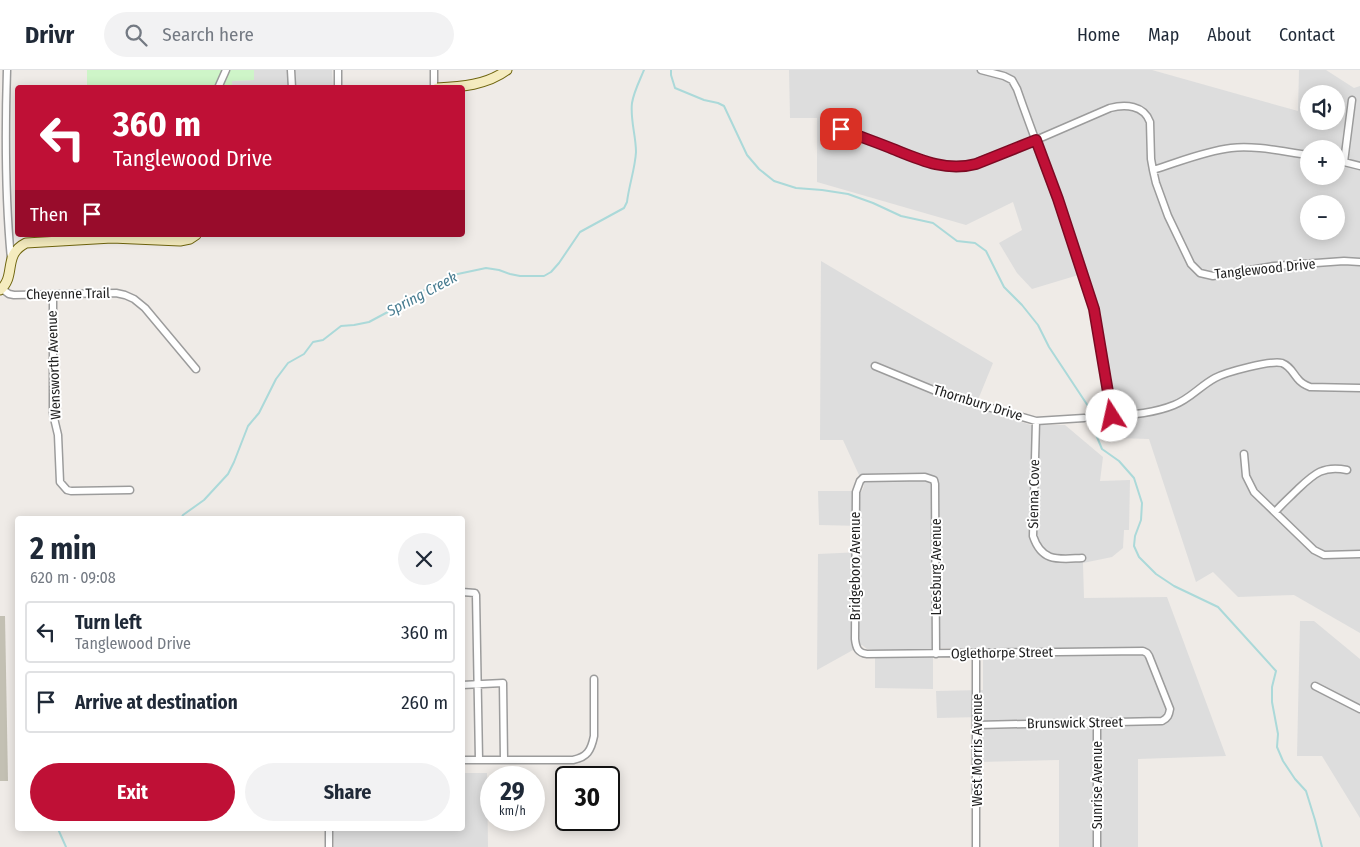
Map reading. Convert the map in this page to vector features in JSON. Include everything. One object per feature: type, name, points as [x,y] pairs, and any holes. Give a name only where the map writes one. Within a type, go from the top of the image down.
[{"type":"street","points":[[1,290],[8,278],[11,260],[8,219],[7,70]]},
{"type":"street","points":[[219,85],[226,70]]},
{"type":"street","points":[[291,70],[292,85]]},
{"type":"street","points":[[338,70],[338,85]]},
{"type":"street","points":[[434,70],[436,85]]},
{"type":"street","points":[[465,86],[488,80],[507,70]]},
{"type":"street","points":[[981,70],[1012,80],[1017,89],[1058,199],[1094,309],[1112,416]]},
{"type":"street","points":[[1345,154],[1352,100]]},
{"type":"street","name":"Tanglewood Drive","points":[[834,120],[841,129],[921,160],[948,167],[976,164],[1110,108],[1134,107],[1145,114],[1150,122],[1151,159],[1156,184],[1187,259],[1193,268],[1200,273],[1213,276],[1274,266],[1344,261],[1360,262]]},
{"type":"street","points":[[1153,170],[1206,153],[1234,147],[1300,154]]},
{"type":"street","points":[[1345,162],[1360,166]]},
{"type":"street","points":[[11,260],[19,246],[26,242],[112,238],[180,241],[193,237]]},
{"type":"street","name":"Cheyenne Trail","points":[[1,290],[14,295],[116,293],[125,295],[134,299],[145,308],[196,369]]},
{"type":"street","name":"Wensworth Avenue","points":[[53,295],[53,414],[58,435],[60,482],[67,490],[71,491],[130,490]]},
{"type":"street","points":[[1103,417],[1154,411],[1173,406],[1185,400],[1216,378],[1230,372],[1272,362],[1280,362],[1288,366],[1303,384],[1310,387],[1360,388]]},
{"type":"street","name":"Thornbury Drive","points":[[875,366],[943,394],[1036,421],[1084,418]]},
{"type":"street","name":"Sienna Cove","points":[[1036,421],[1033,536],[1040,550],[1047,556],[1056,559],[1082,558]]},
{"type":"street","points":[[1244,454],[1246,476],[1254,492],[1311,547],[1320,554],[1360,554]]},
{"type":"street","points":[[1275,512],[1314,474],[1336,468],[1347,470]]},
{"type":"street","name":"Bridgeboro Avenue","points":[[858,651],[855,639],[857,485],[860,480],[868,478],[925,477],[934,480]]},
{"type":"street","name":"Leesburg Avenue","points":[[934,480],[936,489],[936,654]]},
{"type":"street","points":[[465,592],[476,595],[478,760]]},
{"type":"street","name":"Oglethorpe Street","points":[[858,651],[862,654],[1139,651],[1147,653],[1170,709],[1170,714]]},
{"type":"street","name":"West Morris Avenue","points":[[976,654],[976,847]]},
{"type":"street","points":[[465,760],[573,760],[582,758],[589,752],[593,743],[594,679]]},
{"type":"street","points":[[465,685],[503,684],[504,760]]},
{"type":"street","points":[[1315,686],[1360,709]]},
{"type":"street","name":"Brunswick Street","points":[[977,725],[1162,721],[1170,714]]},
{"type":"street","name":"Sunrise Avenue","points":[[1097,722],[1097,847]]},
{"type":"street","points":[[329,831],[329,847]]},
{"type":"shaded area","points":[[254,70],[332,70],[333,85],[232,85],[232,81],[254,80]]},
{"type":"shaded area","points":[[789,70],[1152,70],[1298,111],[1299,70],[1326,70],[1354,88],[1360,86],[1360,633],[1294,595],[1238,597],[1213,572],[1196,582],[1149,439],[1117,438],[1100,320],[1085,273],[1032,289],[1017,273],[999,243],[1022,230],[1013,202],[966,225],[817,182],[817,118],[790,118]]},
{"type":"shaded area","points":[[821,261],[993,363],[975,407],[1031,425],[1065,425],[1103,457],[1100,481],[1130,480],[1129,530],[1124,530],[1123,548],[1112,557],[1083,563],[1084,598],[1167,597],[1226,756],[1138,759],[1138,847],[1059,847],[1059,760],[980,762],[982,717],[937,718],[936,691],[983,690],[983,648],[933,648],[933,689],[875,688],[875,650],[867,649],[862,645],[817,670],[818,554],[861,552],[862,526],[819,525],[818,491],[862,491],[864,486],[843,440],[820,440]]},
{"type":"shaded area","points":[[0,616],[5,616],[8,781],[0,781]]},
{"type":"shaded area","points":[[1300,621],[1314,621],[1360,659],[1360,818],[1322,756],[1297,756]]},
{"type":"shaded area","points":[[465,773],[480,773],[480,831],[488,831],[488,847],[334,847],[333,831],[465,831]]},
{"type":"green space","points":[[87,70],[254,70],[254,80],[232,81],[232,85],[87,85]]},
{"type":"waterway","name":"Spring Creek","points":[[182,516],[204,500],[228,474],[248,426],[259,413],[276,379],[288,363],[304,354],[313,342],[323,340],[341,326],[369,322],[453,275],[486,268],[520,276],[544,276],[551,272],[559,263],[580,232],[624,208],[627,202],[636,152],[632,103],[644,70]]},
{"type":"waterway","points":[[671,70],[675,88],[724,106],[747,155],[759,169],[774,181],[796,188],[848,194],[901,216],[933,223],[957,241],[975,243],[986,251],[1004,287],[1038,325],[1049,347],[1088,406],[1094,430],[1102,449],[1119,461],[1134,478],[1142,503],[1141,520],[1135,536],[1134,546],[1139,557],[1156,574],[1174,586],[1218,607],[1276,671],[1272,687],[1272,702],[1278,734],[1277,747],[1283,761],[1306,791],[1322,847]]},
{"type":"waterway","name":"Spring Creek","points":[[59,831],[66,847]]},
{"type":"tunnel","points":[[1084,418],[1103,417]]},
{"type":"route","points":[[841,129],[921,160],[948,167],[976,164],[1036,140],[1058,199],[1094,309],[1112,416]]}]
